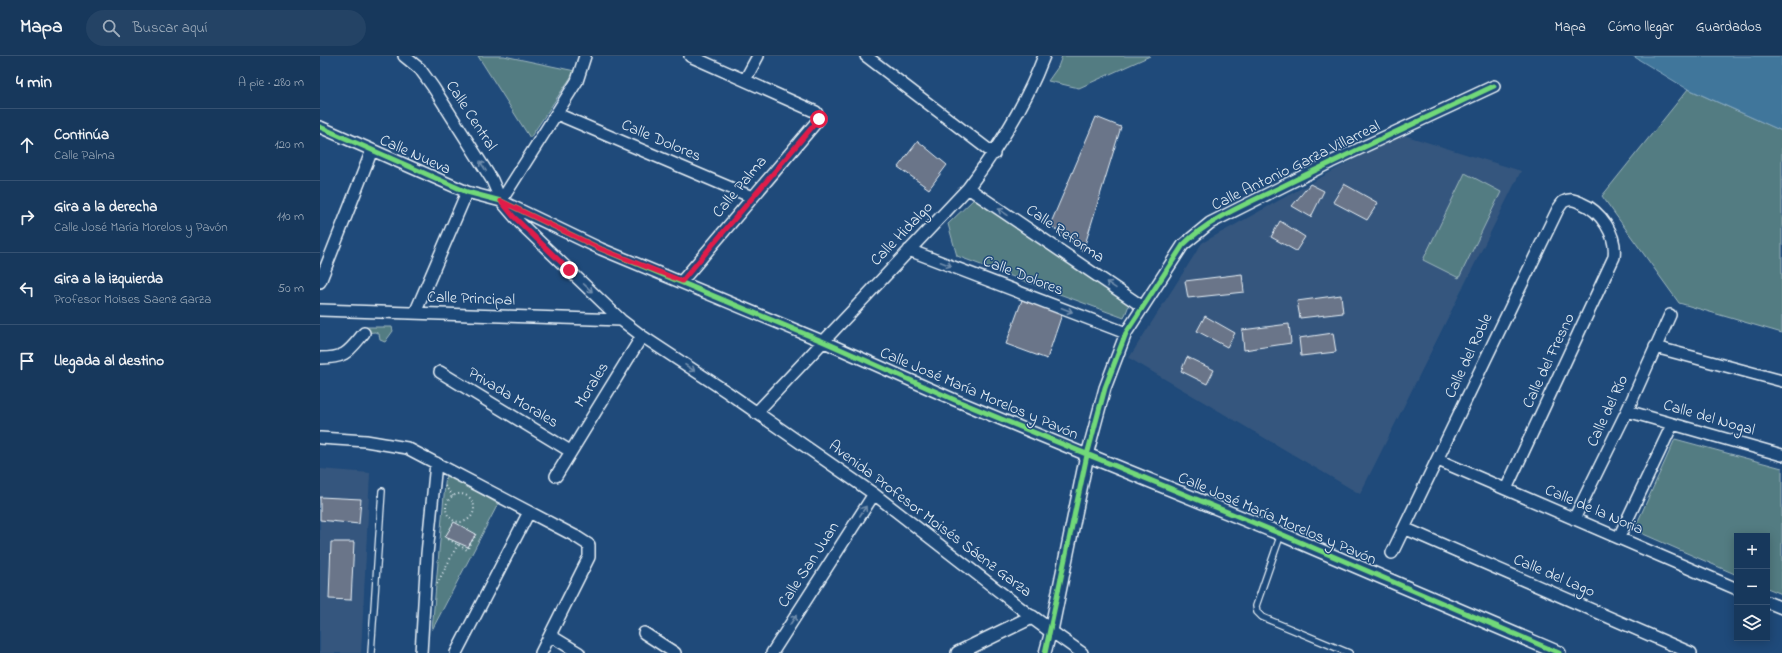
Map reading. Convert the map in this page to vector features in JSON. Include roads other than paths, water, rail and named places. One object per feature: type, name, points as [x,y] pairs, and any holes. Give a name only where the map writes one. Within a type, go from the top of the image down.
[{"type":"street","name":"Calle Central","points":[[404,56],[420,69],[433,87],[492,180],[501,201],[520,223],[621,320]]},
{"type":"street","points":[[501,201],[577,81],[585,56]]},
{"type":"street","points":[[690,56],[745,80],[758,56]]},
{"type":"street","points":[[866,56],[994,154]]},
{"type":"street","name":"Calle Hidalgo","points":[[756,413],[822,341],[968,188],[994,154],[1018,112],[1044,56]]},
{"type":"street","name":"Calle Palma","points":[[682,281],[819,119],[816,112],[745,80]]},
{"type":"street","name":"Calle Antonio Garza Villarreal","points":[[1046,653],[1087,455],[1105,388],[1126,333],[1183,245],[1210,223],[1331,162],[1494,86]]},
{"type":"street","name":"Calle Dolores","points":[[557,114],[752,197]]},
{"type":"street","name":"Calle Nueva","points":[[320,127],[467,192],[501,201]]},
{"type":"street","points":[[320,282],[372,150]]},
{"type":"street","name":"Calle Reforma","points":[[968,188],[1143,307]]},
{"type":"street","points":[[415,313],[467,192]]},
{"type":"street","name":"Calle del Roble","points":[[1392,553],[1438,460],[1489,349],[1558,209],[1566,200],[1579,202],[1595,211],[1606,226],[1614,244]]},
{"type":"street","name":"Calle José María Morelos y Pavón","points":[[501,201],[601,249],[682,281],[955,400],[1281,534],[1559,653]]},
{"type":"street","name":"Calle del Fresno","points":[[1506,490],[1606,278],[1614,257],[1614,244]]},
{"type":"street","name":"Calle Dolores","points":[[909,250],[1126,333]]},
{"type":"street","name":"Calle Principal","points":[[320,310],[621,320]]},
{"type":"street","name":"Calle del Río","points":[[1574,519],[1627,411],[1670,315]]},
{"type":"street","name":"Avenida Profesor Moisés Sáenz Garza","points":[[621,320],[642,336],[727,392],[874,494],[1032,617],[1082,653]]},
{"type":"street","points":[[320,358],[335,358],[346,354],[364,333]]},
{"type":"street","name":"Morales","points":[[556,476],[642,336]]},
{"type":"street","points":[[1655,347],[1782,381]]},
{"type":"street","name":"Privada Morales","points":[[440,372],[570,451]]},
{"type":"street","name":"Calle del Nogal","points":[[1627,411],[1782,455]]},
{"type":"street","points":[[1619,537],[1672,425]]},
{"type":"street","points":[[320,438],[392,444],[406,448],[585,542],[590,549],[589,557],[551,636],[541,653]]},
{"type":"street","name":"Calle de la Noria","points":[[1438,460],[1734,588]]},
{"type":"street","points":[[421,653],[426,562],[436,463]]},
{"type":"street","name":"Calle San Juan","points":[[772,653],[874,494]]},
{"type":"street","points":[[456,653],[529,512]]},
{"type":"street","name":"Calle del Lago","points":[[1404,528],[1691,653]]},
{"type":"street","points":[[1770,603],[1782,608]]},
{"type":"street","points":[[958,653],[1032,617]]},
{"type":"street","points":[[644,633],[675,653]]},
{"type":"street","points":[[551,636],[579,653]]},
{"type":"lane","points":[[371,653],[382,491]]},
{"type":"lane","points":[[1281,534],[1256,606],[1256,612],[1262,617],[1349,653]]}]
